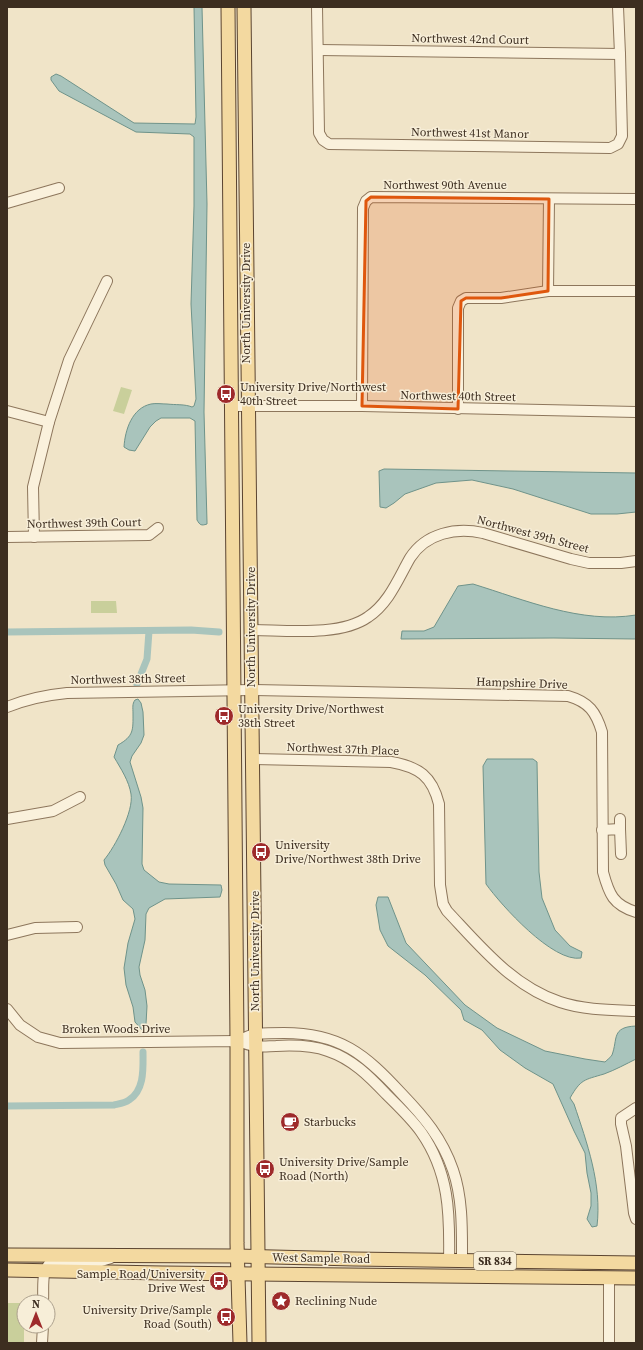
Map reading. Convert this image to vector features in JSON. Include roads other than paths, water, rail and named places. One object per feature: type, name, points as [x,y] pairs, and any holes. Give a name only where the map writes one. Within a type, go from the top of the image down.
[{"type":"main road","name":"North University Drive","points":[[228,7],[236,885],[237,1256],[240,1343]]},
{"type":"main road","name":"North University Drive","points":[[244,7],[247,406],[255,885],[259,1343]]},
{"type":"main road","points":[[236,885],[255,885]]},
{"type":"main road","points":[[236,904],[255,903]]},
{"type":"main road","name":"West Sample Road","points":[[7,1255],[237,1256],[636,1263]]},
{"type":"main road","points":[[7,1262],[30,1262],[43,1255]]},
{"type":"main road","points":[[505,1277],[526,1270],[586,1270],[592,1262]]},
{"type":"main road","points":[[609,1278],[613,1272],[620,1269],[636,1270]]},
{"type":"main road","name":"West Sample Road","points":[[7,1270],[636,1278]]},
{"type":"street","points":[[317,7],[319,50]]},
{"type":"street","points":[[618,7],[620,54]]},
{"type":"street","name":"Northwest 42nd Court","points":[[319,50],[620,54]]},
{"type":"street","name":"Northwest 41st Manor","points":[[319,50],[319,133],[323,140],[329,144],[602,148],[610,148],[618,144],[622,136],[620,54]]},
{"type":"street","points":[[7,203],[59,188]]},
{"type":"street","name":"Northwest 90th Avenue","points":[[362,406],[363,208],[366,201],[371,197],[636,200]]},
{"type":"street","points":[[548,291],[549,199]]},
{"type":"street","points":[[34,537],[33,486],[49,422],[69,360],[107,281]]},
{"type":"street","points":[[458,409],[458,308],[461,301],[466,298],[501,298],[548,291],[636,291]]},
{"type":"street","name":"Northwest 40th Street","points":[[232,406],[362,406],[636,412]]},
{"type":"street","points":[[7,411],[49,422]]},
{"type":"street","name":"Northwest 39th Court","points":[[7,537],[149,535],[158,528]]},
{"type":"street","name":"Northwest 39th Street","points":[[251,630],[329,630],[357,623],[368,617],[388,597],[411,557],[420,547],[431,538],[445,532],[472,530],[571,559],[589,562],[621,563],[636,561]]},
{"type":"street","name":"Northwest 38th Street","points":[[7,707],[46,695],[67,693],[252,690]]},
{"type":"street","name":"Hampshire Drive","points":[[252,690],[568,696],[579,699],[590,707],[598,718],[602,732],[603,872],[607,888],[614,899],[623,908],[636,912]]},
{"type":"street","name":"Northwest 37th Place","points":[[253,759],[391,762],[405,764],[414,768],[430,781],[436,792],[439,804],[440,885],[443,904],[447,911],[496,963],[527,987],[544,996],[577,1007],[636,1011]]},
{"type":"street","points":[[7,819],[54,811],[80,797]]},
{"type":"street","points":[[602,830],[620,824],[621,854]]},
{"type":"street","points":[[7,935],[35,928],[77,927]]},
{"type":"street","name":"Broken Woods Drive","points":[[7,1009],[20,1025],[38,1037],[60,1043],[237,1041],[256,1040],[291,1033],[309,1034],[337,1042],[357,1052],[368,1060],[423,1116],[444,1147],[458,1189],[462,1223],[462,1261]]},
{"type":"street","points":[[291,1033],[291,1045]]},
{"type":"street","name":"Broken Woods Drive","points":[[256,1040],[307,1046],[329,1051],[340,1056],[358,1067],[414,1123],[433,1152],[442,1175],[446,1191],[450,1222],[449,1260]]},
{"type":"street","points":[[358,1067],[368,1060]]},
{"type":"street","points":[[636,1108],[622,1118],[621,1124],[626,1146],[636,1219]]},
{"type":"street","points":[[414,1123],[423,1116]]},
{"type":"street","points":[[446,1191],[458,1189]]},
{"type":"street","points":[[43,1294],[44,1271],[47,1265],[53,1261],[98,1262],[120,1256]]},
{"type":"street","points":[[609,1278],[609,1343]]},
{"type":"water","points":[[194,7],[202,7],[207,204],[204,412],[207,524],[203,525],[197,520],[195,421],[190,418],[161,418],[150,427],[135,451],[124,447],[128,427],[134,415],[144,406],[157,404],[183,405],[192,407],[194,406],[196,399],[191,304],[194,206],[194,137],[190,134],[136,132],[59,91],[51,80],[51,77],[56,74],[61,76],[134,123],[195,124]]},
{"type":"water","points":[[384,469],[636,473],[636,512],[591,514],[513,489],[472,480],[436,483],[405,494],[386,508],[380,507],[379,471]]},
{"type":"water","points":[[473,584],[553,609],[574,613],[615,617],[636,615],[636,639],[401,639],[402,631],[424,631],[434,627],[458,586]]},
{"type":"water","points":[[138,699],[141,703],[143,712],[144,735],[130,762],[143,808],[142,864],[144,870],[159,882],[169,884],[221,885],[222,890],[220,897],[165,899],[149,908],[146,914],[145,940],[139,967],[145,990],[147,1006],[146,1024],[143,1031],[135,1022],[133,1007],[126,985],[124,968],[128,943],[135,919],[133,909],[123,900],[105,865],[104,860],[118,838],[130,810],[130,789],[114,757],[118,745],[127,739],[132,732],[133,705],[135,700]]},
{"type":"water","points":[[487,759],[533,759],[537,762],[539,872],[542,898],[555,930],[570,946],[582,952],[581,958],[569,957],[556,952],[543,942],[515,918],[486,884],[483,766]]},
{"type":"water","points":[[378,897],[388,897],[406,943],[465,1005],[497,1028],[545,1051],[605,1062],[612,1055],[619,1031],[628,1027],[636,1026],[636,1059],[584,1081],[577,1087],[570,1098],[574,1104],[584,1134],[592,1164],[597,1195],[597,1226],[592,1227],[587,1219],[591,1206],[591,1193],[585,1153],[553,1084],[525,1068],[500,1050],[482,1030],[464,1020],[461,1010],[425,975],[388,946],[380,930],[376,905]]},
{"type":"waterway","points":[[7,632],[191,630],[219,632]]},
{"type":"waterway","points":[[137,684],[147,659],[149,631]]},
{"type":"waterway","points":[[7,1106],[114,1105],[126,1102],[134,1096],[138,1090],[143,1071],[143,1052]]},
{"type":"place","name":"University Drive/Northwest 40th Street","points":[[226,394]]},
{"type":"place","name":"University Drive/Northwest 38th Street","points":[[224,716]]},
{"type":"place","name":"University Drive/Northwest 38th Drive","points":[[261,852]]},
{"type":"place","name":"Starbucks","points":[[290,1122]]},
{"type":"place","name":"University Drive/Sample Road (North)","points":[[265,1169]]},
{"type":"place","name":"Sample Road/University Drive West","points":[[219,1281]]},
{"type":"place","name":"Reclining Nude","points":[[281,1301]]},
{"type":"place","name":"University Drive/Sample Road (South)","points":[[226,1317]]}]
